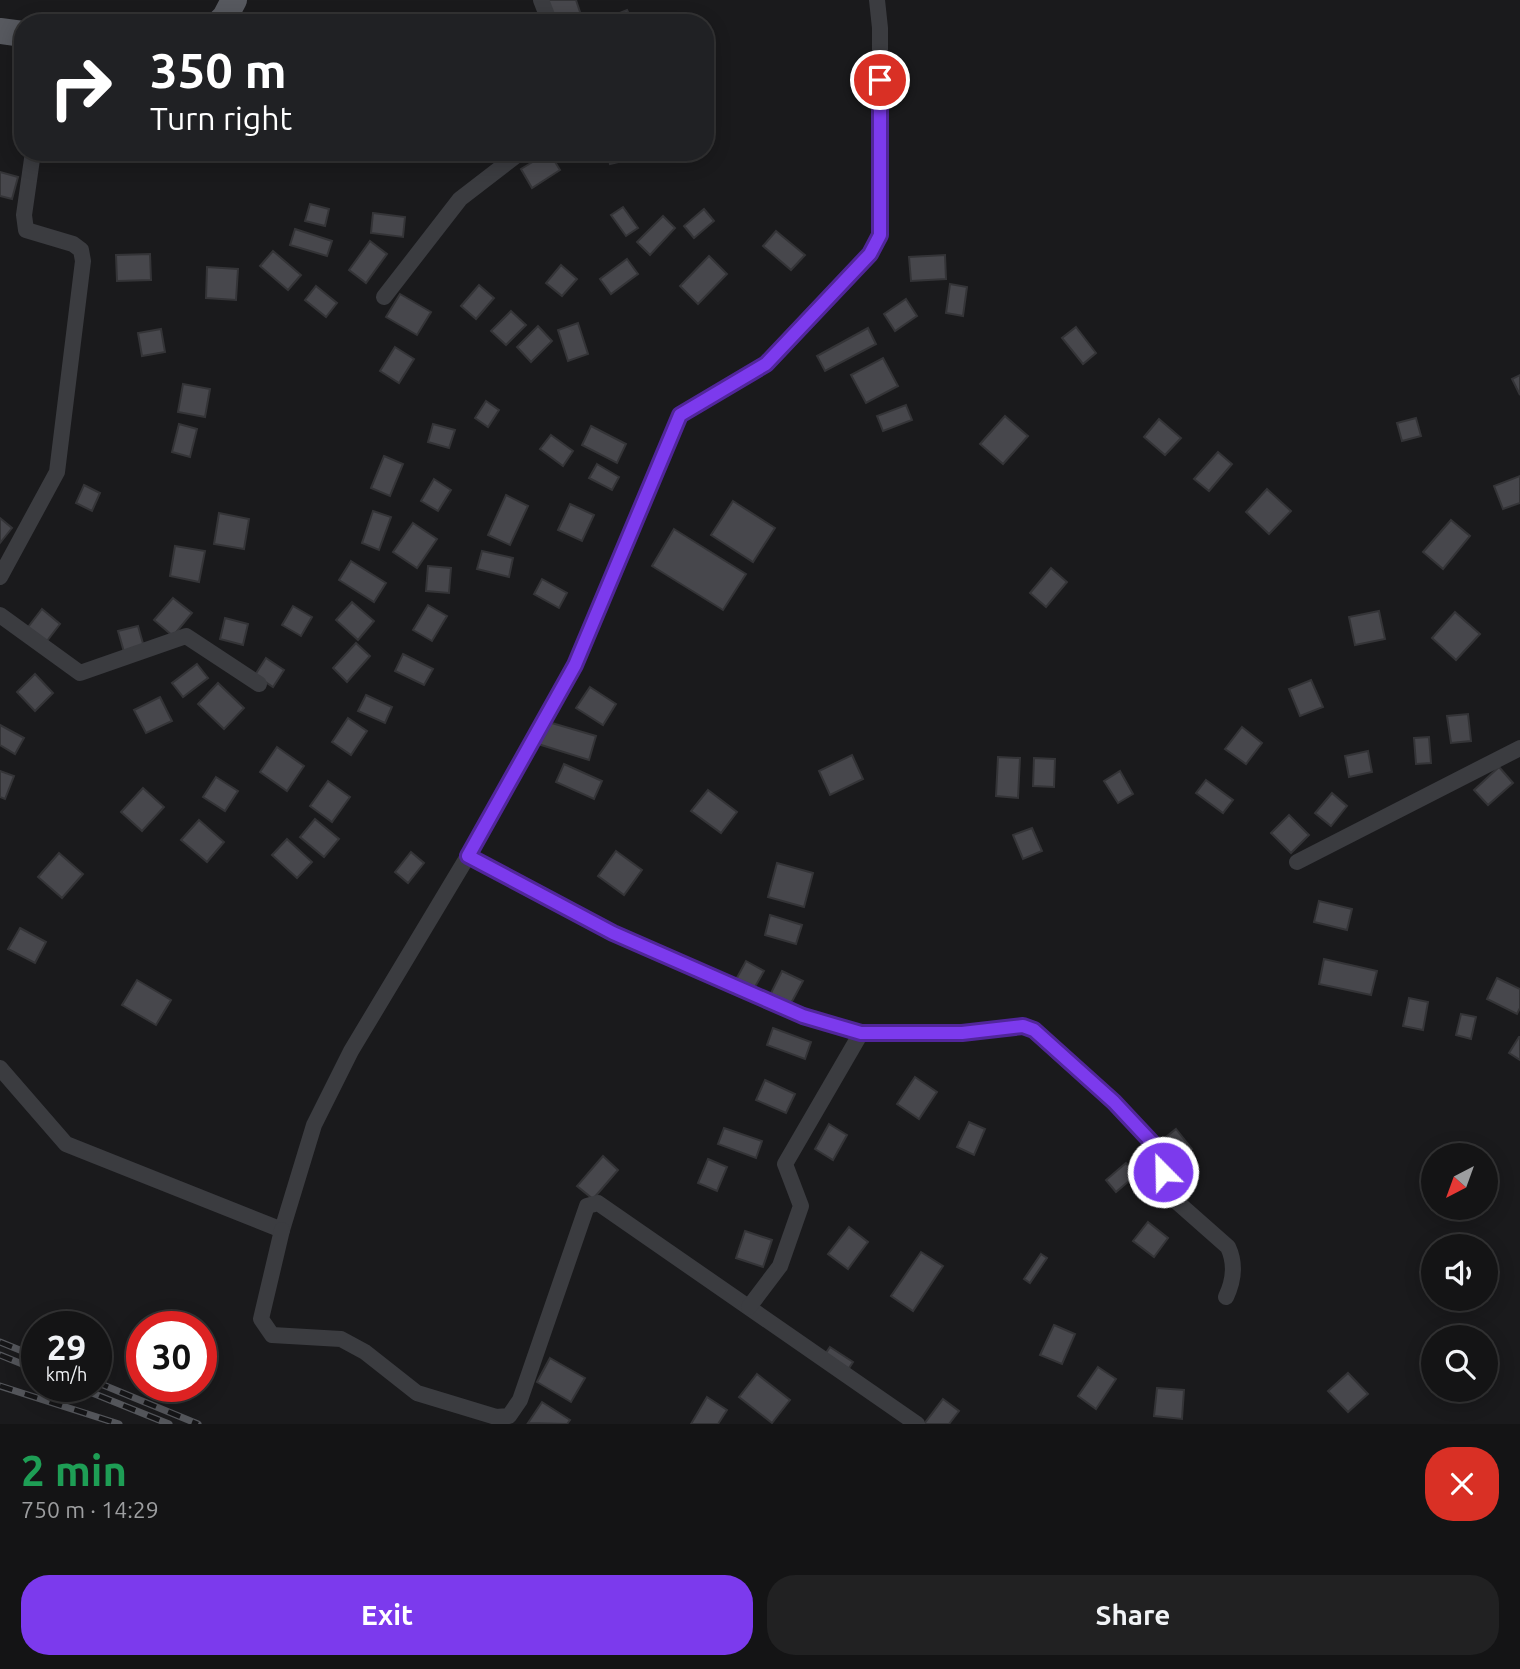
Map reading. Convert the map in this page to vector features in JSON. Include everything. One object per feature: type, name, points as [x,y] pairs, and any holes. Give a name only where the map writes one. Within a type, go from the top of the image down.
[{"type":"street","points":[[877,0],[880,28],[880,235],[870,254],[766,364],[680,415],[575,665],[468,856],[351,1051],[314,1125],[282,1230],[261,1319],[272,1335],[341,1339],[365,1352],[417,1393],[496,1417],[509,1416],[520,1400],[587,1206],[598,1203],[918,1424]]},
{"type":"street","points":[[0,577],[57,472],[83,261],[81,250],[73,244],[26,229],[24,215],[32,161]]},
{"type":"street","points":[[384,297],[460,199],[509,161]]},
{"type":"street","points":[[0,615],[80,673],[186,636],[259,684]]},
{"type":"street","points":[[1297,862],[1520,748]]},
{"type":"street","points":[[468,856],[613,933],[803,1016],[861,1033],[962,1033],[1023,1026],[1034,1030],[1114,1102],[1158,1149],[1168,1194],[1228,1247],[1233,1258],[1233,1282],[1226,1297]]},
{"type":"street","points":[[749,1307],[780,1266],[801,1206],[785,1164],[861,1033]]},
{"type":"street","points":[[0,1068],[66,1143],[282,1230]]},
{"type":"building","points":[[546,0],[576,0],[581,14],[550,14]]},
{"type":"building","points":[[534,161],[554,161],[560,170],[532,188],[521,169]]},
{"type":"building","points":[[0,172],[18,177],[12,199],[0,196]]},
{"type":"building","points":[[310,204],[329,209],[325,226],[305,221]]},
{"type":"building","points":[[623,207],[638,228],[626,236],[611,215]]},
{"type":"building","points":[[704,209],[714,221],[694,238],[684,226]]},
{"type":"building","points":[[373,213],[405,217],[403,237],[371,233]]},
{"type":"building","points":[[663,216],[675,228],[650,255],[637,242]]},
{"type":"building","points":[[295,229],[332,241],[327,256],[290,245]]},
{"type":"building","points":[[776,231],[805,255],[791,270],[763,246]]},
{"type":"building","points":[[370,241],[387,254],[366,283],[349,270]]},
{"type":"building","points":[[273,251],[301,275],[288,290],[260,266]]},
{"type":"building","points":[[150,254],[151,280],[117,281],[116,255]]},
{"type":"building","points":[[945,255],[946,279],[911,281],[909,257]]},
{"type":"building","points":[[709,256],[727,274],[698,304],[680,286]]},
{"type":"building","points":[[627,259],[638,274],[611,294],[600,279]]},
{"type":"building","points":[[561,265],[577,279],[562,296],[546,283]]},
{"type":"building","points":[[207,267],[238,269],[236,300],[206,298]]},
{"type":"building","points":[[950,284],[967,287],[963,316],[946,313]]},
{"type":"building","points":[[479,285],[494,298],[476,319],[461,306]]},
{"type":"building","points":[[316,286],[337,303],[326,317],[305,300]]},
{"type":"building","points":[[400,294],[431,312],[417,335],[386,317]]},
{"type":"building","points":[[906,299],[917,316],[895,331],[884,314]]},
{"type":"building","points":[[511,311],[526,325],[506,345],[491,331]]},
{"type":"building","points":[[578,323],[588,354],[568,361],[558,330]]},
{"type":"building","points":[[538,326],[552,341],[531,362],[517,347]]},
{"type":"building","points":[[1076,327],[1096,353],[1083,364],[1062,338]]},
{"type":"building","points":[[868,328],[876,344],[825,371],[817,356]]},
{"type":"building","points":[[161,329],[165,352],[142,356],[138,333]]},
{"type":"building","points":[[395,347],[414,359],[399,383],[380,371]]},
{"type":"building","points":[[883,358],[898,386],[866,403],[851,375]]},
{"type":"building","points":[[1520,375],[1520,395],[1512,379]]},
{"type":"building","points":[[183,384],[210,389],[205,417],[178,412]]},
{"type":"building","points":[[486,401],[499,410],[488,427],[475,418]]},
{"type":"building","points":[[906,405],[912,420],[883,431],[877,416]]},
{"type":"building","points":[[1005,416],[1028,436],[1003,464],[980,444]]},
{"type":"building","points":[[1416,418],[1421,436],[1402,441],[1397,423]]},
{"type":"building","points":[[1159,419],[1181,438],[1165,455],[1144,437]]},
{"type":"building","points":[[179,424],[197,429],[190,457],[172,452]]},
{"type":"building","points":[[433,424],[455,430],[449,448],[428,442]]},
{"type":"building","points":[[591,426],[626,444],[617,463],[582,445]]},
{"type":"building","points":[[551,435],[573,451],[563,466],[540,449]]},
{"type":"building","points":[[1218,452],[1232,464],[1209,491],[1194,479]]},
{"type":"building","points":[[384,456],[403,464],[390,496],[371,488]]},
{"type":"building","points":[[597,464],[619,477],[612,490],[589,478]]},
{"type":"building","points":[[1520,476],[1520,503],[1503,509],[1494,486]]},
{"type":"building","points":[[434,479],[451,490],[438,511],[421,501]]},
{"type":"building","points":[[84,485],[100,493],[92,511],[76,503]]},
{"type":"building","points":[[1267,489],[1291,511],[1269,534],[1246,512]]},
{"type":"building","points":[[506,495],[528,506],[510,545],[488,535]]},
{"type":"building","points":[[733,501],[775,528],[753,562],[711,535]]},
{"type":"building","points":[[570,504],[594,515],[582,541],[558,530]]},
{"type":"building","points":[[373,511],[391,517],[379,550],[362,543]]},
{"type":"building","points":[[219,513],[249,519],[244,549],[214,544]]},
{"type":"building","points":[[0,518],[12,528],[0,543]]},
{"type":"building","points":[[1451,520],[1470,536],[1443,569],[1423,552]]},
{"type":"building","points":[[413,523],[437,539],[417,568],[393,552]]},
{"type":"building","points":[[674,529],[746,574],[723,610],[652,566]]},
{"type":"building","points":[[175,546],[205,551],[199,582],[170,576]]},
{"type":"building","points":[[482,551],[513,558],[509,577],[477,569]]},
{"type":"building","points":[[351,561],[386,583],[374,602],[339,580]]},
{"type":"building","points":[[428,566],[451,568],[449,593],[426,591]]},
{"type":"building","points":[[1051,568],[1067,582],[1046,607],[1030,593]]},
{"type":"building","points":[[542,579],[567,593],[559,608],[534,594]]},
{"type":"building","points":[[173,598],[192,613],[173,636],[154,620]]},
{"type":"building","points":[[352,602],[374,621],[358,640],[336,620]]},
{"type":"building","points":[[428,605],[447,616],[432,641],[413,630]]},
{"type":"building","points":[[293,606],[312,617],[301,636],[282,625]]},
{"type":"building","points":[[42,609],[60,624],[43,646],[25,631]]},
{"type":"building","points":[[1379,611],[1385,639],[1355,645],[1349,617]]},
{"type":"building","points":[[1455,612],[1480,634],[1456,660],[1432,638]]},
{"type":"building","points":[[225,618],[248,624],[243,645],[220,639]]},
{"type":"building","points":[[138,626],[144,647],[124,652],[118,631]]},
{"type":"building","points":[[356,643],[370,656],[347,682],[333,668]]},
{"type":"building","points":[[403,654],[433,669],[424,685],[395,671]]},
{"type":"building","points":[[266,658],[284,670],[273,687],[255,675]]},
{"type":"building","points":[[197,664],[208,678],[183,697],[172,683]]},
{"type":"building","points":[[35,674],[53,693],[35,711],[17,692]]},
{"type":"building","points":[[1311,680],[1323,707],[1300,716],[1289,689]]},
{"type":"building","points":[[218,683],[244,708],[224,729],[198,704]]},
{"type":"building","points":[[590,687],[616,704],[603,725],[576,708]]},
{"type":"building","points":[[366,695],[392,707],[385,723],[358,711]]},
{"type":"building","points":[[160,697],[172,721],[146,733],[134,710]]},
{"type":"building","points":[[1468,714],[1471,741],[1451,743],[1447,716]]},
{"type":"building","points":[[348,718],[367,731],[351,755],[332,742]]},
{"type":"building","points":[[545,721],[596,736],[589,760],[538,744]]},
{"type":"building","points":[[0,725],[24,738],[15,754],[0,745]]},
{"type":"building","points":[[1242,727],[1262,743],[1246,764],[1225,749]]},
{"type":"building","points":[[1429,737],[1431,763],[1416,764],[1414,738]]},
{"type":"building","points":[[277,747],[304,766],[287,791],[260,772]]},
{"type":"building","points":[[1368,751],[1372,772],[1349,777],[1345,756]]},
{"type":"building","points":[[852,755],[863,779],[830,795],[819,771]]},
{"type":"building","points":[[998,757],[1020,758],[1018,798],[996,796]]},
{"type":"building","points":[[1034,758],[1055,759],[1054,787],[1033,786]]},
{"type":"building","points":[[564,764],[602,781],[594,799],[556,782]]},
{"type":"building","points":[[1499,767],[1513,783],[1488,805],[1474,790]]},
{"type":"building","points":[[0,771],[14,776],[5,799],[0,797]]},
{"type":"building","points":[[1120,771],[1133,794],[1118,803],[1104,781]]},
{"type":"building","points":[[216,777],[238,791],[225,811],[203,797]]},
{"type":"building","points":[[1206,780],[1233,800],[1223,813],[1196,793]]},
{"type":"building","points":[[328,781],[350,797],[332,822],[310,806]]},
{"type":"building","points":[[143,788],[164,807],[142,831],[121,812]]},
{"type":"building","points":[[708,790],[737,812],[721,833],[691,811]]},
{"type":"building","points":[[1332,793],[1347,806],[1331,826],[1315,813]]},
{"type":"building","points":[[1289,815],[1309,835],[1291,853],[1271,833]]},
{"type":"building","points":[[315,819],[339,839],[324,857],[300,837]]},
{"type":"building","points":[[199,820],[224,842],[207,862],[181,840]]},
{"type":"building","points":[[1032,828],[1042,851],[1023,859],[1013,835]]},
{"type":"building","points":[[287,839],[312,862],[297,878],[272,855]]},
{"type":"building","points":[[616,851],[642,870],[624,895],[598,876]]},
{"type":"building","points":[[411,852],[424,863],[408,883],[395,872]]},
{"type":"building","points":[[59,853],[83,874],[62,898],[38,877]]},
{"type":"building","points":[[777,863],[813,873],[804,907],[768,897]]},
{"type":"building","points":[[1319,901],[1352,909],[1347,930],[1314,922]]},
{"type":"building","points":[[770,915],[802,925],[796,944],[765,935]]},
{"type":"building","points":[[20,928],[46,942],[35,963],[8,949]]},
{"type":"building","points":[[1324,959],[1377,971],[1371,995],[1319,984]]},
{"type":"building","points":[[746,961],[764,971],[751,994],[733,985]]},
{"type":"building","points":[[782,971],[803,981],[788,1009],[768,999]]},
{"type":"building","points":[[1497,978],[1520,989],[1520,1008],[1517,1014],[1487,999]]},
{"type":"building","points":[[137,980],[171,1000],[156,1025],[122,1005]]},
{"type":"building","points":[[1409,998],[1428,1002],[1423,1030],[1403,1026]]},
{"type":"building","points":[[1461,1014],[1476,1017],[1471,1039],[1456,1035]]},
{"type":"building","points":[[773,1028],[811,1042],[805,1059],[767,1045]]},
{"type":"building","points":[[1520,1037],[1520,1060],[1509,1053]]},
{"type":"building","points":[[915,1077],[937,1092],[919,1119],[897,1104]]},
{"type":"building","points":[[765,1080],[795,1094],[786,1113],[756,1100]]},
{"type":"building","points":[[969,1122],[985,1129],[974,1155],[957,1147]]},
{"type":"building","points":[[829,1124],[847,1135],[833,1160],[815,1149]]},
{"type":"building","points":[[724,1128],[762,1141],[756,1158],[718,1144]]},
{"type":"building","points":[[1176,1129],[1192,1149],[1168,1169],[1151,1149]]},
{"type":"building","points":[[603,1156],[618,1170],[593,1199],[577,1186]]},
{"type":"building","points":[[708,1159],[727,1167],[717,1191],[698,1183]]},
{"type":"building","points":[[1126,1163],[1136,1175],[1116,1192],[1106,1180]]},
{"type":"building","points":[[1148,1222],[1168,1238],[1154,1257],[1133,1241]]},
{"type":"building","points":[[849,1227],[868,1242],[848,1269],[828,1254]]},
{"type":"building","points":[[745,1231],[772,1240],[763,1267],[736,1258]]},
{"type":"building","points":[[921,1252],[943,1266],[913,1311],[891,1296]]},
{"type":"building","points":[[1041,1254],[1047,1258],[1030,1283],[1024,1279]]},
{"type":"building","points":[[1054,1325],[1075,1334],[1062,1364],[1040,1355]]},
{"type":"building","points":[[830,1347],[853,1362],[843,1377],[820,1362]]},
{"type":"building","points":[[550,1358],[585,1378],[571,1402],[537,1382]]},
{"type":"building","points":[[1098,1367],[1116,1379],[1096,1409],[1078,1396]]},
{"type":"building","points":[[1348,1373],[1368,1394],[1348,1412],[1328,1391]]},
{"type":"building","points":[[757,1374],[790,1400],[772,1423],[739,1397]]},
{"type":"building","points":[[1157,1388],[1184,1390],[1182,1419],[1154,1416]]},
{"type":"building","points":[[707,1397],[727,1410],[718,1424],[691,1424]]},
{"type":"building","points":[[943,1399],[959,1411],[949,1424],[924,1424]]},
{"type":"building","points":[[542,1402],[570,1420],[567,1424],[528,1423]]},
{"type":"railway","points":[[0,1342],[21,1351]]},
{"type":"railway","points":[[0,1355],[21,1364]]},
{"type":"railway","points":[[0,1386],[119,1424]]},
{"type":"railway","points":[[112,1389],[198,1424]]},
{"type":"railway","points":[[112,1401],[169,1424]]},
{"type":"route","points":[[880,80],[880,235],[870,254],[766,364],[680,415],[575,665],[468,856],[613,933],[803,1016],[861,1033],[962,1033],[1023,1026],[1034,1030],[1114,1102],[1158,1149],[1163,1172]]}]
